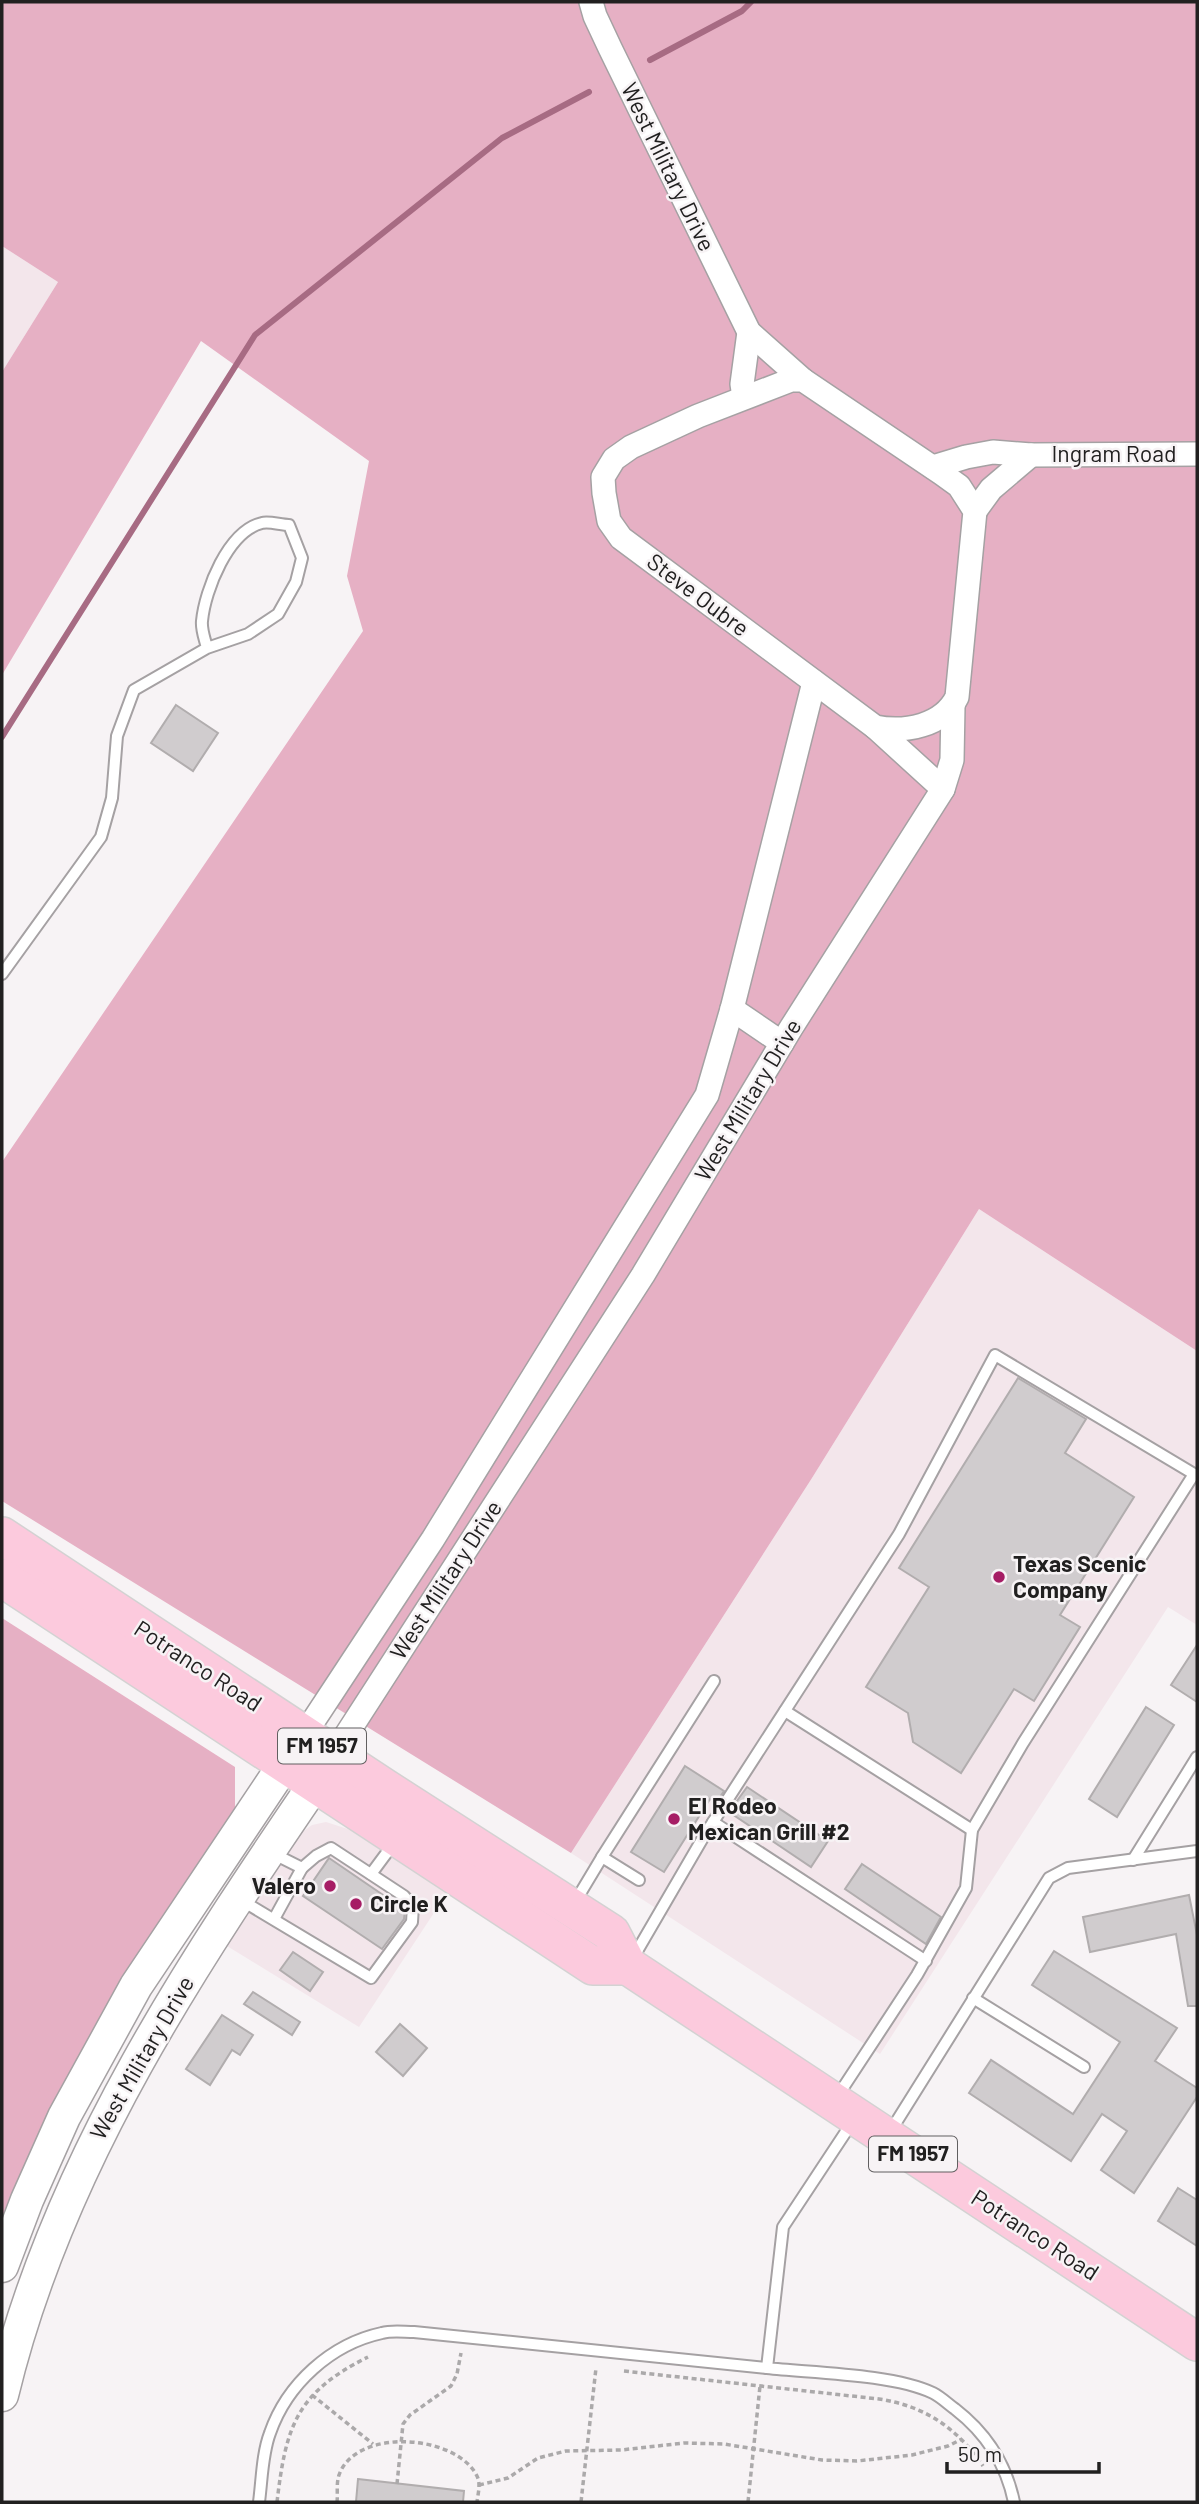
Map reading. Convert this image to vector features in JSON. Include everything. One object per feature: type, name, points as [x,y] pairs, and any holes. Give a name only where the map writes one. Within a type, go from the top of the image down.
[{"type":"main road","name":"Potranco Road","points":[[2,1536],[294,1749],[324,1769],[572,1908],[611,1933],[628,1966],[1197,2342]]},
{"type":"main road","name":"Potranco Road","points":[[2,1578],[294,1749]]},
{"type":"main road","name":"West Military Drive","points":[[2,2266],[27,2200],[64,2117],[136,1986],[294,1749]]},
{"type":"main road","name":"Potranco Road","points":[[324,1769],[398,1838],[593,1966],[628,1966]]},
{"type":"main road","name":"West Military Drive","points":[[2,2395],[11,2356],[60,2219],[95,2139],[165,2012],[324,1769]]},
{"type":"main road","points":[[2,2280],[34,2292]]},
{"type":"street","name":"West Military Drive","points":[[591,2],[610,48],[749,332],[803,380]]},
{"type":"street","points":[[744,397],[742,384],[749,332]]},
{"type":"street","name":"Steve Oubre","points":[[803,380],[791,380],[744,397],[631,447],[614,459],[603,477],[609,521],[621,538],[875,727],[943,789]]},
{"type":"street","points":[[803,380],[959,486],[975,511],[957,697],[953,706],[939,719],[914,727],[891,730],[875,727]]},
{"type":"street","name":"Ingram Road","points":[[933,467],[993,452],[1197,454]]},
{"type":"street","name":"Ingram Road","points":[[975,511],[991,489],[1031,454]]},
{"type":"street","name":"West Military Drive","points":[[294,1749],[433,1539],[708,1094],[814,682]]},
{"type":"street","name":"West Military Drive","points":[[324,1769],[643,1275],[782,1043],[943,789],[952,760],[953,706]]},
{"type":"street","points":[[732,1009],[782,1043]]},
{"type":"street","points":[[610,1254],[643,1275]]},
{"type":"lane","points":[[2,974],[101,837],[112,798],[117,736],[134,690],[207,648],[248,634],[278,614],[296,582],[302,558],[289,526],[262,523],[241,536],[221,560],[206,601],[202,624],[207,648]]},
{"type":"lane","points":[[628,1966],[713,1822],[899,1534],[995,1355],[1194,1474],[1023,1743],[972,1830],[967,1888],[783,2227],[767,2368]]},
{"type":"lane","points":[[572,1908],[714,1681]]},
{"type":"lane","points":[[785,1711],[972,1830]]},
{"type":"lane","points":[[1133,1860],[1197,1757]]},
{"type":"lane","points":[[713,1822],[926,1961]]},
{"type":"lane","points":[[371,1874],[398,1838]]},
{"type":"lane","points":[[239,1898],[371,1978],[412,1922],[413,1906],[404,1896],[331,1848],[302,1868],[274,1919]]},
{"type":"lane","points":[[270,1851],[302,1868]]},
{"type":"lane","points":[[886,2137],[1049,1878],[1068,1868],[1197,1851]]},
{"type":"lane","points":[[602,1857],[639,1880]]},
{"type":"lane","points":[[973,1998],[1084,2067]]},
{"type":"lane","points":[[259,2502],[269,2434],[288,2397],[313,2368],[341,2347],[385,2332],[414,2332],[878,2379],[933,2393],[975,2424],[995,2450],[1014,2502]]},
{"type":"path","points":[[397,2484],[403,2424],[410,2415],[451,2386],[457,2374],[461,2353],[451,2352]]},
{"type":"path","points":[[277,2502],[282,2458],[289,2432],[312,2395],[346,2368],[368,2357]]},
{"type":"path","points":[[581,2502],[596,2368]]},
{"type":"path","points":[[748,2502],[760,2386],[767,2368]]},
{"type":"path","points":[[623,2371],[904,2404],[933,2417],[962,2438],[988,2476]]},
{"type":"path","points":[[312,2395],[374,2445]]},
{"type":"path","points":[[479,2485],[508,2477],[538,2458],[552,2453],[684,2443],[724,2444],[821,2460],[857,2461],[912,2455],[948,2446],[962,2438]]},
{"type":"path","points":[[337,2502],[340,2474],[353,2458],[374,2445],[401,2442],[437,2445],[466,2461],[477,2476],[477,2502]]},
{"type":"shaded area","points":[[2,2],[1197,2],[1197,1351],[979,1209],[812,1478],[571,1853],[2,1501],[2,1162],[363,631],[347,576],[369,461],[201,341],[2,675],[2,372],[58,282],[2,246]]},
{"type":"shaded area","points":[[2,246],[58,282],[2,372]]},
{"type":"shaded area","points":[[979,1209],[1197,1351],[1197,1625],[1168,1607],[880,2054],[571,1853],[812,1478]]},
{"type":"shaded area","points":[[2,1618],[235,1767],[235,1810],[45,2123],[2,2220]]},
{"type":"shaded area","points":[[326,1822],[354,1831],[447,1893],[359,2027],[227,1946],[297,1836],[312,1825]]},
{"type":"building","points":[[176,705],[218,733],[193,771],[151,743]]},
{"type":"building","name":"Texas Scenic Company","points":[[1018,1378],[1086,1419],[1065,1453],[1134,1497],[1060,1615],[1080,1627],[1034,1701],[1014,1689],[961,1773],[913,1742],[908,1713],[866,1687],[929,1587],[899,1568]]},
{"type":"building","points":[[1197,1645],[1197,1702],[1171,1685]]},
{"type":"building","points":[[1146,1707],[1174,1725],[1117,1817],[1089,1799]]},
{"type":"building","name":"El Rodeo Mexican Grill #2","points":[[685,1766],[724,1791],[716,1803],[710,1799],[664,1872],[631,1852]]},
{"type":"building","points":[[747,1787],[828,1841],[811,1867],[729,1812]]},
{"type":"building","points":[[329,1858],[405,1910],[404,1919],[382,1949],[303,1896]]},
{"type":"building","points":[[862,1864],[941,1917],[926,1944],[845,1889]]},
{"type":"building","points":[[1189,1895],[1197,1935],[1197,2006],[1188,2006],[1176,1934],[1090,1952],[1083,1917]]},
{"type":"building","points":[[1054,1951],[1177,2028],[1155,2061],[1197,2088],[1197,2097],[1134,2193],[1101,2170],[1127,2131],[1102,2114],[1071,2161],[969,2093],[991,2060],[1073,2114],[1120,2042],[1032,1985]]},
{"type":"building","points":[[293,1952],[323,1972],[310,1991],[280,1970]]},
{"type":"building","points":[[253,1992],[300,2022],[292,2035],[244,2004]]},
{"type":"building","points":[[222,2015],[253,2035],[240,2055],[232,2050],[210,2085],[186,2069]]},
{"type":"building","points":[[400,2024],[427,2048],[403,2076],[376,2052]]},
{"type":"building","points":[[1178,2188],[1197,2200],[1197,2246],[1158,2221]]},
{"type":"building","points":[[358,2479],[464,2491],[463,2502],[356,2502]]},
{"type":"waterway","points":[[650,60],[742,11],[751,2]]},
{"type":"waterway","points":[[2,737],[255,335],[502,138],[589,92]]},
{"type":"place","name":"Texas Scenic Company","points":[[999,1577]]},
{"type":"place","name":"El Rodeo Mexican Grill #2","points":[[674,1819]]},
{"type":"place","name":"Valero","points":[[330,1886]]},
{"type":"place","name":"Circle K","points":[[356,1904]]}]
